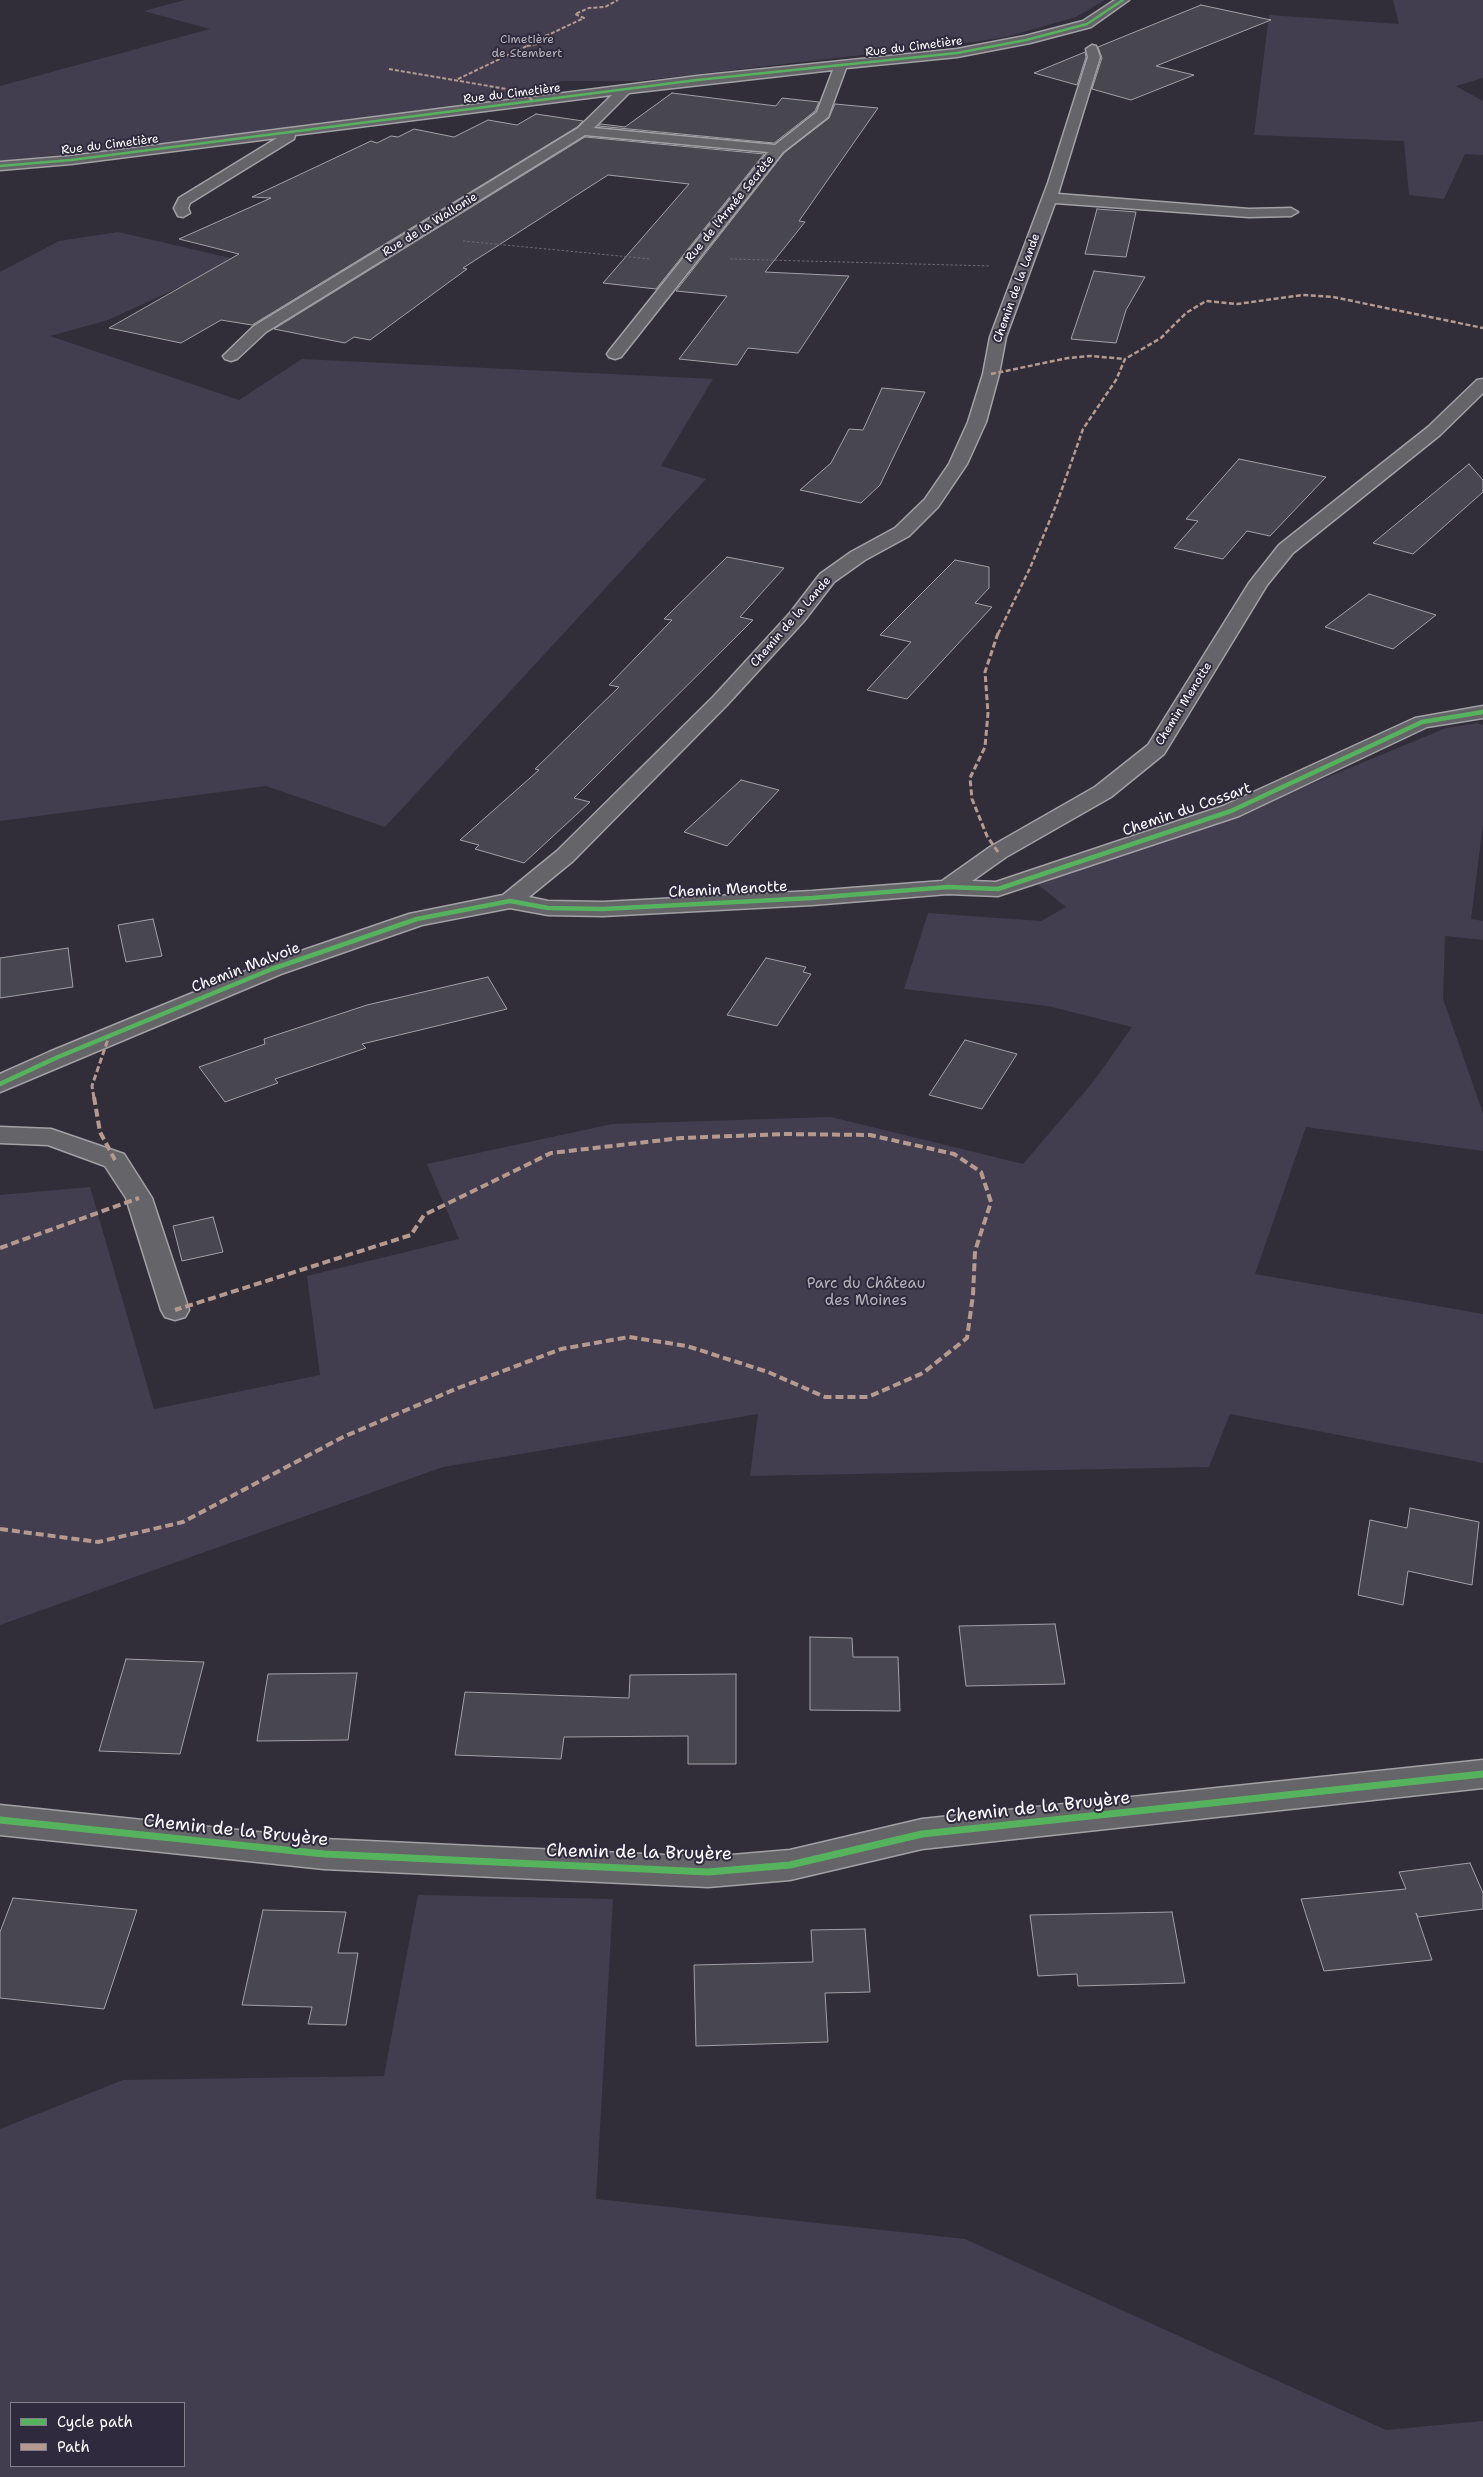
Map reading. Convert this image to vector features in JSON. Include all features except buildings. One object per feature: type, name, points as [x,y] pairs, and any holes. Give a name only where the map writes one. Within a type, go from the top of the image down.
[{"type":"street","points":[[1026,40],[1087,24],[1123,0]]},
{"type":"street","name":"Chemin de la Lande","points":[[510,901],[565,856],[720,701],[797,617],[827,578],[858,556],[902,532],[932,503],[958,464],[977,422],[991,374],[998,337],[1050,198],[1094,57],[1087,48],[1096,42],[1087,24]]},
{"type":"street","points":[[1026,40],[1064,45]]},
{"type":"street","name":"Rue du Cimetière","points":[[0,166],[71,160],[291,133],[625,89],[957,53],[1026,40]]},
{"type":"street","name":"Rue de l'Armée Secrète","points":[[615,354],[778,149],[823,114],[841,66]]},
{"type":"street","name":"Rue de la Wallonie","points":[[231,356],[260,329],[583,131],[625,89]]},
{"type":"street","points":[[583,131],[778,149]]},
{"type":"street","points":[[182,213],[181,208],[184,202],[288,138],[291,133]]},
{"type":"street","points":[[1050,198],[1249,212],[1291,212]]},
{"type":"street","name":"Chemin Menotte","points":[[510,901],[548,908],[603,909],[812,898],[948,887],[998,852],[1103,792],[1156,749],[1259,582],[1286,549],[1434,430],[1483,384]]},
{"type":"street","name":"Chemin du Cossart","points":[[948,887],[998,889],[1162,832],[1231,811],[1422,722],[1483,712]]},
{"type":"street","name":"Chemin Malvoie","points":[[0,1084],[58,1057],[272,969],[417,919],[510,901]]},
{"type":"street","points":[[0,1135],[51,1136],[115,1160],[139,1198],[175,1310]]},
{"type":"street","name":"Chemin de la Bruyère","points":[[0,1820],[324,1854],[708,1872],[790,1865],[922,1834],[1483,1774]]},
{"type":"path","points":[[412,236],[690,260],[1024,266]]},
{"type":"green space","name":"Cimetière de Stembert","points":[[185,0],[1105,0],[1076,17],[1006,37],[974,42],[638,81],[561,81],[535,94],[525,94],[521,97],[222,138],[0,161],[0,86],[210,29],[144,11]]},
{"type":"green space","points":[[1393,0],[1483,0],[1483,78],[1456,86],[1483,101],[1483,155],[1465,154],[1444,199],[1409,195],[1404,141],[1254,135],[1269,15],[1399,24]]},
{"type":"green space","points":[[118,232],[239,260],[108,320],[50,336],[239,400],[302,359],[713,379],[661,466],[706,479],[385,827],[266,786],[0,821],[0,272],[59,241]]},
{"type":"green space","name":"Parc du Château des Moines","points":[[1477,723],[1483,725],[1483,824],[1471,919],[1483,921],[1483,940],[1445,936],[1443,999],[1483,1113],[1483,1151],[1306,1127],[1255,1274],[1483,1314],[1483,1463],[1230,1414],[1209,1467],[750,1476],[758,1414],[443,1467],[0,1625],[0,1195],[90,1187],[154,1409],[320,1375],[307,1276],[459,1239],[427,1164],[612,1124],[831,1117],[1023,1164],[1093,1082],[1132,1027],[1048,1006],[904,989],[928,913],[1041,921],[1066,907],[1037,884],[1224,820],[1446,728]]},
{"type":"green space","points":[[418,1895],[613,1899],[596,2199],[965,2239],[1386,2430],[1483,2421],[1483,2477],[0,2477],[0,2129],[123,2080],[384,2076]]},
{"type":"marked path","points":[[527,46],[546,42],[548,35],[584,18],[575,14],[589,8],[605,7],[618,0]]},
{"type":"marked path","points":[[458,79],[527,46],[525,41],[548,35]]},
{"type":"marked path","points":[[389,69],[518,91],[534,101]]},
{"type":"marked path","points":[[998,852],[987,836],[972,799],[970,778],[985,747],[988,713],[985,672],[995,640],[1030,568],[1057,503],[1083,429],[1116,380],[1125,359],[1161,338],[1186,313],[1206,301],[1237,304],[1303,295],[1333,297],[1483,328]]},
{"type":"marked path","points":[[991,374],[1068,358],[1091,356],[1125,359]]},
{"type":"marked path","points":[[109,1036],[92,1086],[100,1132],[115,1160]]},
{"type":"marked path","points":[[0,1529],[98,1542],[183,1522],[343,1437],[458,1388],[561,1349],[629,1337],[687,1346],[768,1372],[825,1397],[868,1397],[923,1373],[967,1338],[973,1295],[975,1251],[991,1202],[981,1172],[954,1154],[870,1135],[785,1134],[681,1138],[551,1153],[424,1215],[411,1235],[175,1310]]},
{"type":"marked path","points":[[0,1248],[139,1198]]},
{"type":"cycle path","points":[[0,166],[71,160],[697,80],[957,53],[1026,40],[1087,24],[1123,0]]},
{"type":"cycle path","points":[[0,1084],[58,1057],[272,969],[417,919],[510,901],[548,908],[603,909],[812,898],[948,887],[998,889],[1231,811],[1422,722],[1483,712]]},
{"type":"cycle path","points":[[0,1820],[324,1854],[708,1872],[790,1865],[922,1834],[1483,1774]]}]
